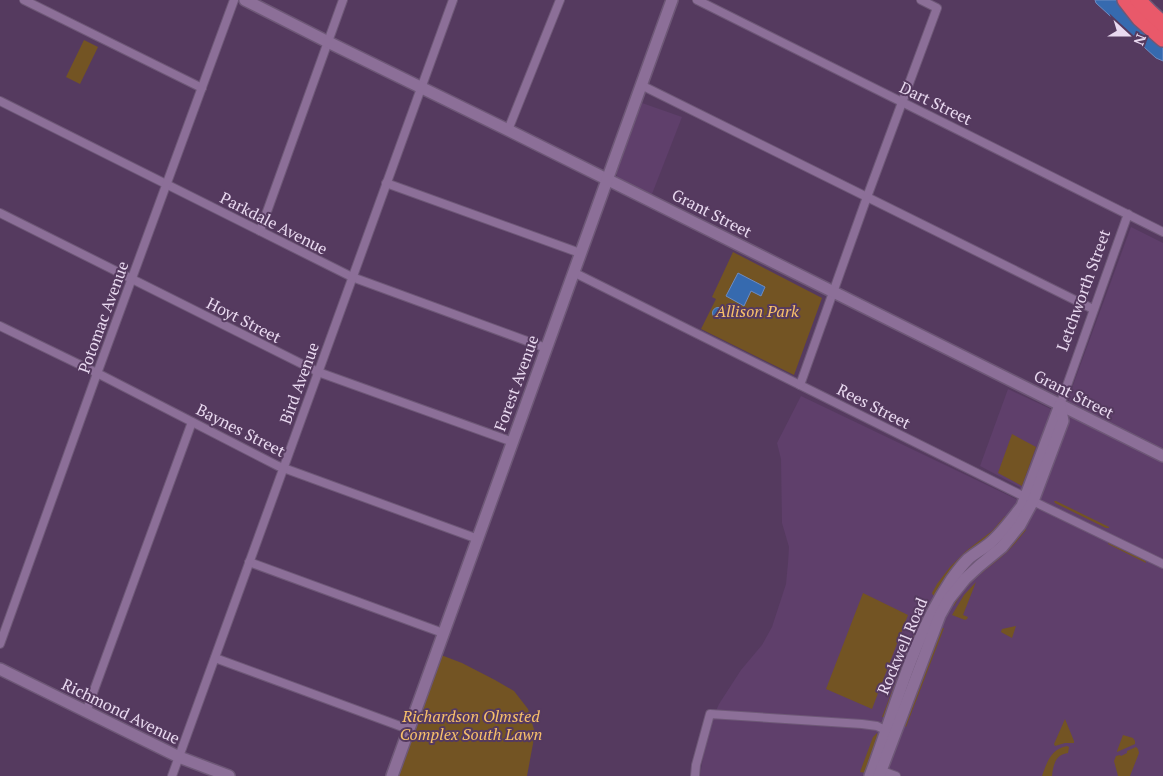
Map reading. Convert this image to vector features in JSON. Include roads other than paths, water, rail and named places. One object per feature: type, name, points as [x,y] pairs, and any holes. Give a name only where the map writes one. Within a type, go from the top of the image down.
[{"type":"highway","points":[[1125,0],[1139,18],[1163,39]]},
{"type":"highway","points":[[1138,0],[1163,24]]},
{"type":"street","points":[[24,0],[202,88]]},
{"type":"street","name":"Potomac Avenue","points":[[0,644],[234,0]]},
{"type":"street","name":"Grant Street","points":[[245,0],[1163,456]]},
{"type":"street","points":[[260,231],[343,0]]},
{"type":"street","name":"Bird Avenue","points":[[172,776],[453,0]]},
{"type":"street","points":[[508,130],[560,0]]},
{"type":"street","name":"Forest Avenue","points":[[392,776],[672,0]]},
{"type":"street","name":"Dart Street","points":[[696,0],[1163,232]]},
{"type":"street","points":[[800,385],[937,8],[921,0]]},
{"type":"street","points":[[641,85],[1093,309]]},
{"type":"street","name":"Parkdale Avenue","points":[[0,101],[352,278],[546,348]]},
{"type":"street","points":[[386,183],[580,253]]},
{"type":"street","name":"Hoyt Street","points":[[0,214],[318,372],[512,442]]},
{"type":"street","name":"Letchworth Street","points":[[1030,499],[1093,309],[1128,214]]},
{"type":"street","name":"Rees Street","points":[[573,272],[1163,564]]},
{"type":"street","points":[[0,336],[2,327]]},
{"type":"street","name":"Baynes Street","points":[[2,327],[283,467],[478,539]]},
{"type":"street","points":[[86,712],[192,422]]},
{"type":"street","name":"Rockwell Road","points":[[876,772],[890,716],[932,611],[958,571],[968,560],[991,542],[1030,499]]},
{"type":"street","name":"Rockwell Road","points":[[876,772],[940,615],[965,579],[1002,547],[1020,525],[1030,499]]},
{"type":"street","points":[[249,562],[443,634]]},
{"type":"street","points":[[215,658],[408,729]]},
{"type":"street","name":"Richmond Avenue","points":[[0,669],[179,757],[230,776]]},
{"type":"street","points":[[695,776],[696,765],[710,714],[862,724],[877,726],[887,731]]},
{"type":"street","points":[[688,776],[696,765]]},
{"type":"street","points":[[876,772],[896,776]]},
{"type":"water","points":[[1095,0],[1118,0],[1163,38],[1163,61],[1156,58]]},
{"type":"water","points":[[738,273],[765,287],[761,296],[751,291],[744,306],[726,296]]},
{"type":"water","points":[[718,307],[724,313],[718,319],[712,313]]},
{"type":"park label","name":"Allison Park","points":[[757,311]]},
{"type":"park label","name":"Richardson Olmsted Complex South Lawn","points":[[471,725]]}]
